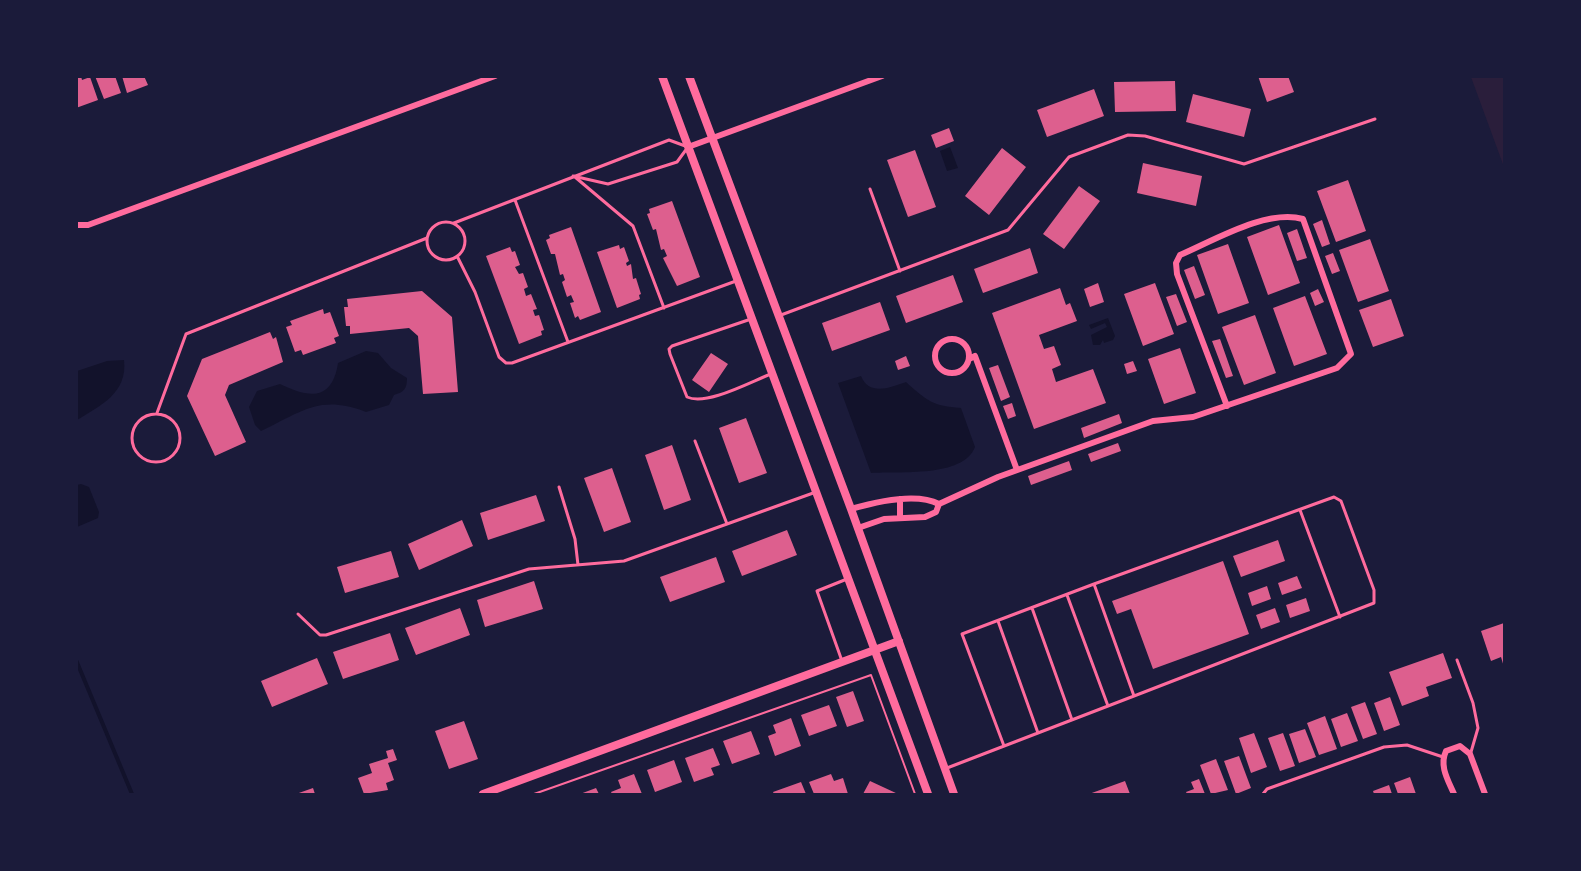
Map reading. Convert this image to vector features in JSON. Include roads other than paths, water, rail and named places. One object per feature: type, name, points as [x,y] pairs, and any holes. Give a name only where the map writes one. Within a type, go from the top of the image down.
[{"type":"street","points":[[76,225],[88,225],[495,76]]},
{"type":"street","points":[[662,76],[818,492],[928,795]]},
{"type":"street","points":[[689,76],[851,509],[954,795]]},
{"type":"street","points":[[688,147],[882,76]]},
{"type":"street","points":[[858,528],[884,519],[925,517],[936,512],[939,504],[1017,470],[1153,421],[1193,417],[1227,406],[1337,368],[1351,354],[1303,219],[1289,215],[1257,222],[1180,255],[1176,263],[1177,274],[1227,406]]},
{"type":"street","points":[[969,359],[966,346],[955,339],[942,342],[935,353],[939,366],[950,373],[963,370],[969,359],[975,356],[1017,470]]},
{"type":"street","points":[[851,509],[872,502],[900,500],[932,501],[939,504]]},
{"type":"street","points":[[900,500],[900,518]]},
{"type":"street","points":[[483,795],[898,641]]},
{"type":"street","points":[[1454,795],[1442,764],[1446,751],[1460,746],[1470,754],[1485,795]]},
{"type":"lane","points":[[779,316],[1008,230],[1069,157],[1128,135],[1145,136],[1244,164],[1375,119]]},
{"type":"lane","points":[[157,413],[186,334],[427,238],[437,223],[454,224],[573,176],[669,140],[688,147],[677,162],[608,184],[573,176]]},
{"type":"lane","points":[[573,176],[633,226],[664,308]]},
{"type":"lane","points":[[870,189],[900,271]]},
{"type":"lane","points":[[515,200],[568,343]]},
{"type":"lane","points":[[427,238],[429,250],[439,258],[452,259],[457,256],[465,239],[463,232],[454,224]]},
{"type":"lane","points":[[457,256],[475,292],[499,357],[506,363],[512,363],[738,281]]},
{"type":"lane","points":[[752,319],[672,346],[669,349],[687,397],[706,399],[773,373]]},
{"type":"lane","points":[[157,413],[171,418],[180,432],[181,440],[178,448],[168,459],[152,462],[138,454],[132,439],[136,424],[142,418],[157,413]]},
{"type":"lane","points":[[695,441],[727,524]]},
{"type":"lane","points":[[559,488],[575,539],[578,565]]},
{"type":"lane","points":[[298,614],[320,635],[327,635],[529,569],[624,561],[818,492]]},
{"type":"lane","points":[[945,769],[1374,603],[1374,590],[1341,501],[1334,497],[962,634],[1004,746]]},
{"type":"lane","points":[[1300,510],[1340,617]]},
{"type":"lane","points":[[842,662],[817,591],[849,578]]},
{"type":"lane","points":[[1094,584],[1134,696]]},
{"type":"lane","points":[[1067,595],[1108,706]]},
{"type":"lane","points":[[1032,608],[1072,720]]},
{"type":"lane","points":[[998,621],[1038,733]]},
{"type":"lane","points":[[1457,660],[1473,703],[1478,728],[1470,754]]},
{"type":"lane","points":[[1263,795],[1267,789],[1384,747],[1407,745],[1443,757]]},
{"type":"waterway","points":[[76,660],[132,794]]}]
